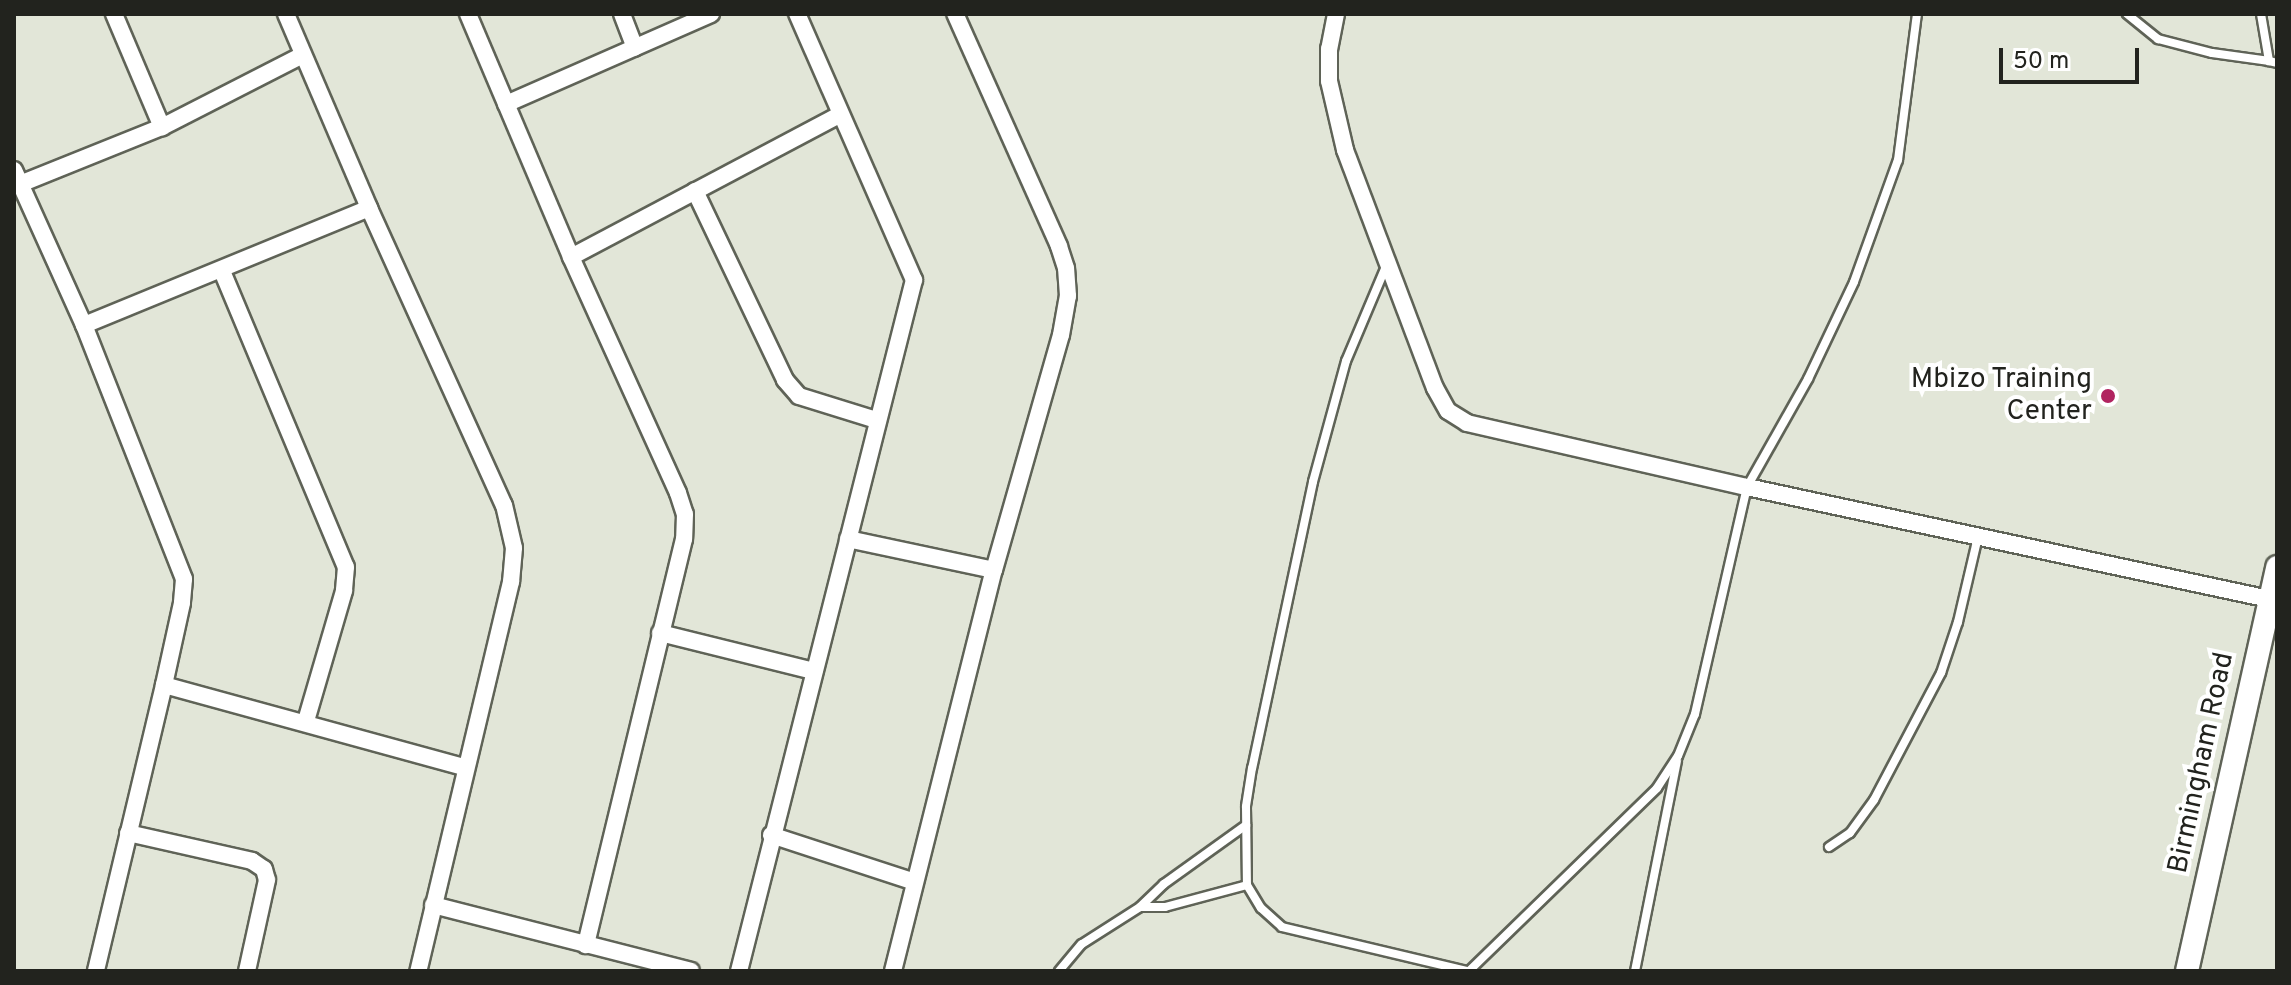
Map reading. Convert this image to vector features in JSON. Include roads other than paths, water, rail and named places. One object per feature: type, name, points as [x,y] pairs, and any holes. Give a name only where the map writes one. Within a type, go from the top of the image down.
[{"type":"street","points":[[114,14],[162,127]]},
{"type":"street","points":[[286,14],[369,208],[504,505],[514,548],[511,582],[464,767],[418,971]]},
{"type":"street","points":[[468,14],[685,514],[684,539],[586,945]]},
{"type":"street","points":[[622,14],[635,48]]},
{"type":"street","points":[[506,104],[711,14]]},
{"type":"street","points":[[739,971],[876,420],[914,280],[797,14]]},
{"type":"street","points":[[893,971],[994,570],[1061,335],[1068,296],[1066,268],[955,14]]},
{"type":"street","points":[[1333,16],[1329,65],[1334,109],[1345,150],[1435,388],[1448,411],[1467,423],[1747,487],[2269,599]]},
{"type":"street","points":[[96,971],[164,685],[182,603],[184,579],[84,325],[17,177],[162,127],[303,55]]},
{"type":"street","points":[[571,257],[839,115]]},
{"type":"street","points":[[695,191],[785,380],[799,396],[876,420]]},
{"type":"street","points":[[84,325],[222,271],[369,208]]},
{"type":"street","points":[[222,271],[346,567],[344,591],[306,721]]},
{"type":"street","points":[[848,539],[994,570]]},
{"type":"street","name":"Birmingham Road","points":[[2187,971],[2276,574]]},
{"type":"street","points":[[660,633],[814,671]]},
{"type":"street","points":[[164,685],[306,721],[464,767]]},
{"type":"street","points":[[128,833],[252,861],[264,869],[267,880],[247,971]]},
{"type":"street","points":[[771,835],[915,882]]},
{"type":"street","points":[[433,905],[691,971]]},
{"type":"lane","points":[[1635,971],[1678,756],[1695,714],[1747,487],[1808,379],[1854,282],[1869,242],[1898,160],[1917,14]]},
{"type":"lane","points":[[2127,14],[2158,39],[2212,53],[2273,62],[2261,14]]},
{"type":"lane","points":[[1389,260],[1346,361],[1313,482],[1252,768],[1246,825],[1247,885],[1261,908],[1282,927],[1468,971],[1657,788],[1678,756]]},
{"type":"lane","points":[[1829,847],[1850,833],[1874,800],[1941,673],[1958,622],[1978,537]]},
{"type":"lane","points":[[1059,971],[1082,944],[1140,907],[1164,884],[1246,825]]},
{"type":"lane","points":[[1140,907],[1165,907],[1247,885]]},
{"type":"place","name":"Mbizo Training Center","points":[[2108,396]]}]
